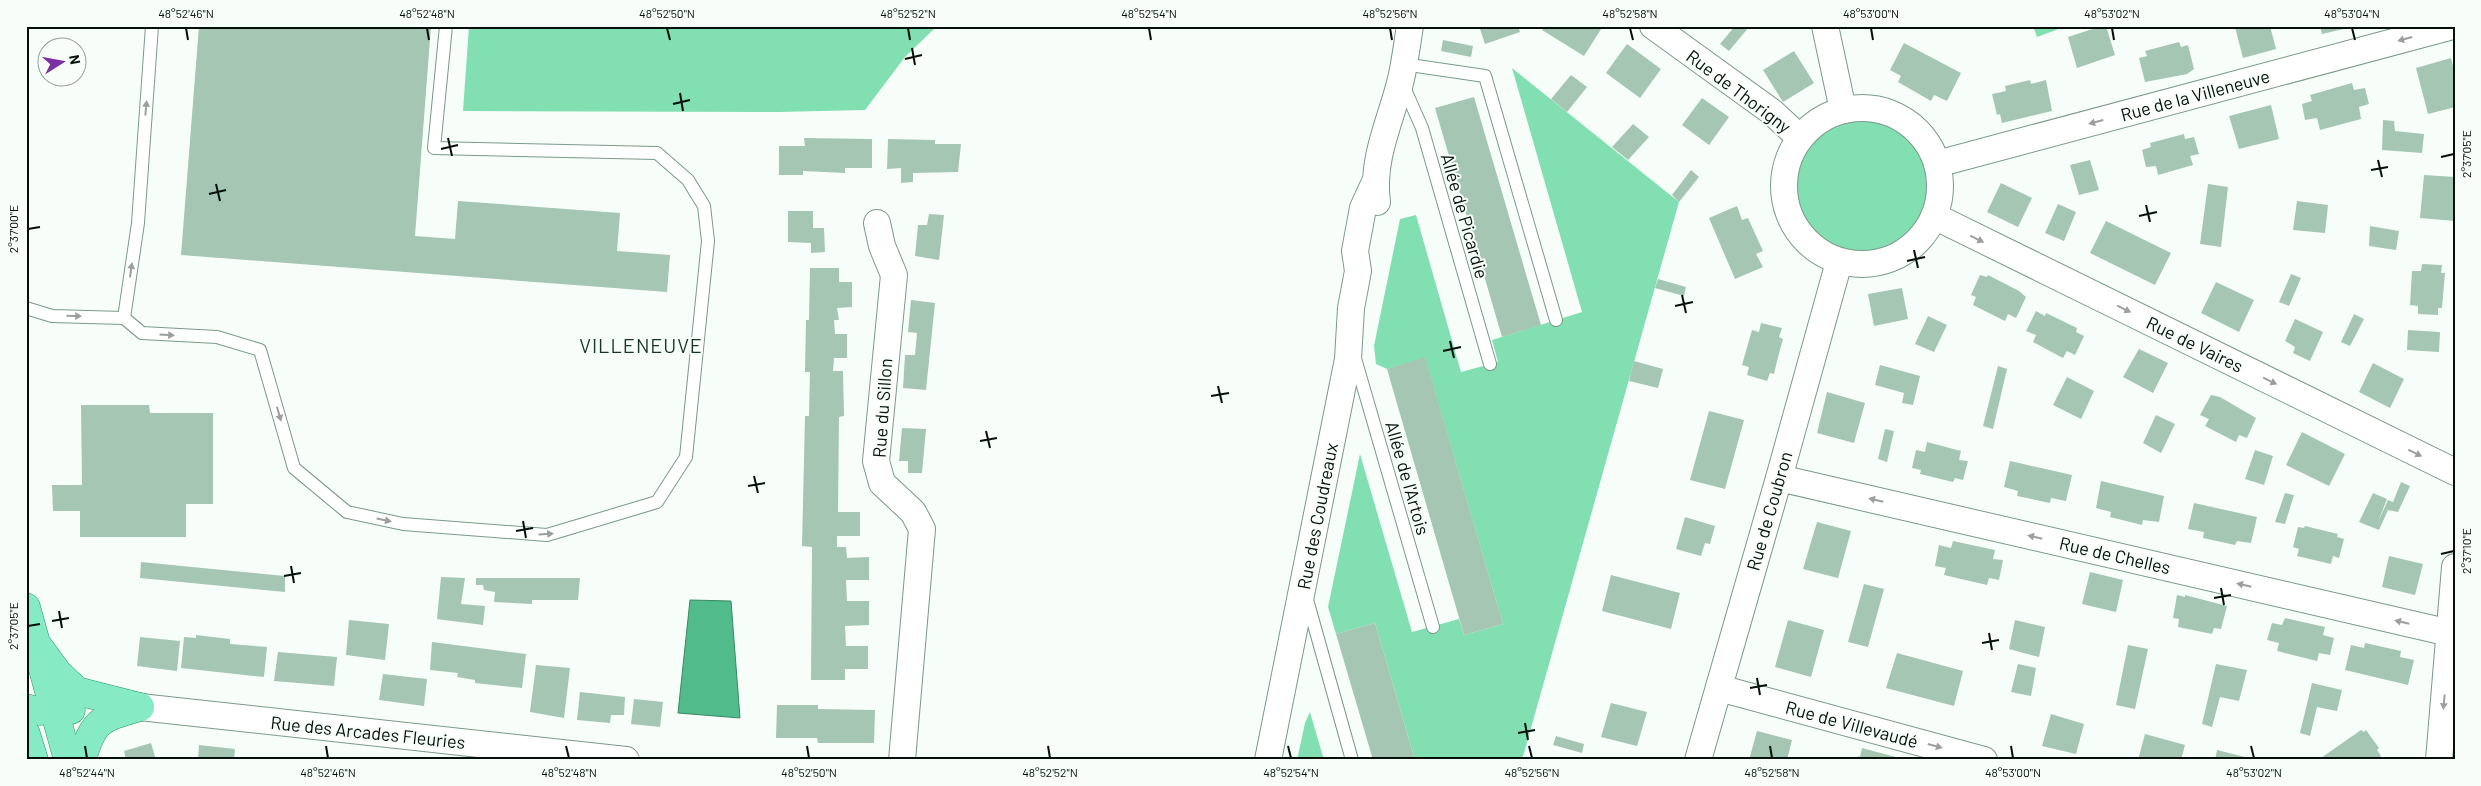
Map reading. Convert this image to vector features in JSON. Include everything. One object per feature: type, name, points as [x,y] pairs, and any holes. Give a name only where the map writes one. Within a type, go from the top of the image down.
[{"type":"main road","points":[[26,607],[68,760]]},
{"type":"main road","points":[[26,613],[36,643],[58,672],[77,690],[140,707]]},
{"type":"main road","points":[[26,708],[37,711],[55,711],[140,707]]},
{"type":"main road","points":[[82,760],[88,736],[95,728],[114,715],[140,707]]},
{"type":"main road","points":[[26,734],[34,760]]},
{"type":"street","name":"Rue des Coudreaux","points":[[1268,760],[1350,339],[1351,308],[1358,271],[1355,251],[1363,208],[1374,184],[1383,136],[1402,72],[1410,26]]},
{"type":"street","name":"Rue de Thorigny","points":[[1653,26],[1772,112],[1800,138]]},
{"type":"street","points":[[1825,26],[1843,110]]},
{"type":"street","name":"Rue de la Villeneuve","points":[[1937,164],[2453,26]]},
{"type":"street","points":[[1866,108],[1882,112],[1911,125],[1927,143],[1937,164],[1940,191],[1934,216],[1922,236],[1905,252],[1884,262],[1862,265],[1839,262],[1816,250],[1798,233],[1787,210],[1783,185],[1788,160],[1800,138],[1819,120],[1843,110],[1866,108]]},
{"type":"street","name":"Rue de Vaires","points":[[1934,216],[2455,472]]},
{"type":"street","name":"Rue du Sillon","points":[[877,223],[882,246],[894,275],[876,461],[882,483],[913,512],[922,529],[902,760]]},
{"type":"street","name":"Rue de Coubron","points":[[1698,760],[1780,478],[1839,262]]},
{"type":"street","name":"Rue de Chelles","points":[[1780,478],[2450,632]]},
{"type":"street","points":[[2439,760],[2455,567]]},
{"type":"street","name":"Rue de Villevaudé","points":[[1719,688],[1984,760]]},
{"type":"street","name":"Rue des Arcades Fleuries","points":[[140,707],[626,760]]},
{"type":"lane","points":[[124,318],[138,223],[152,26]]},
{"type":"lane","points":[[26,308],[52,316],[124,318],[142,333],[217,337],[260,350],[294,468],[347,512],[403,524],[547,535],[657,502],[686,457],[708,241],[704,206],[688,180],[657,153],[434,148],[446,26]]},
{"type":"lane","points":[[1402,72],[1485,76],[1556,320]]},
{"type":"lane","name":"Allée de Picardie","points":[[1402,72],[1422,128],[1490,364]]},
{"type":"lane","name":"Allée de l'Artois","points":[[1350,339],[1433,626]]},
{"type":"lane","points":[[1303,585],[1352,760]]},
{"type":"shaded area","points":[[469,26],[937,26],[905,57],[865,110],[779,112],[463,111]]},
{"type":"shaded area","points":[[2033,26],[2067,26],[2037,37]]},
{"type":"shaded area","points":[[1512,68],[1679,202],[1522,760],[1415,760],[1375,623],[1336,634],[1328,607],[1360,454],[1412,632],[1459,619],[1464,635],[1503,624],[1425,358],[1387,369],[1376,364],[1374,346],[1400,219],[1416,215],[1461,372],[1498,362],[1492,340],[1582,312]]},
{"type":"shaded area","points":[[1861,119],[1887,125],[1909,139],[1923,161],[1929,187],[1923,213],[1909,235],[1887,249],[1861,255],[1835,249],[1813,235],[1799,213],[1793,187],[1799,161],[1813,139],[1835,125]]},
{"type":"shaded area","points":[[690,600],[731,601],[740,718],[678,713]]},
{"type":"shaded area","points":[[1310,712],[1324,760],[1297,760],[1305,723]]},
{"type":"building","points":[[199,26],[431,26],[415,236],[455,239],[458,201],[620,213],[617,251],[670,255],[667,292],[181,255]]},
{"type":"building","points":[[1479,26],[1518,26],[1520,32],[1485,44]]},
{"type":"building","points":[[1545,26],[1603,26],[1584,56],[1542,30]]},
{"type":"building","points":[[1735,26],[1749,27],[1729,51],[1720,44]]},
{"type":"building","points":[[2106,26],[2115,55],[2077,68],[2068,37]]},
{"type":"building","points":[[2270,26],[2276,49],[2243,58],[2235,27]]},
{"type":"building","points":[[2320,26],[2352,26],[2352,27],[2322,34]]},
{"type":"building","points":[[1443,40],[1473,46],[1471,57],[1441,51]]},
{"type":"building","points":[[2179,42],[2181,47],[2188,45],[2194,69],[2187,74],[2145,82],[2139,58],[2147,56],[2145,51]]},
{"type":"building","points":[[1904,43],[1961,73],[1947,101],[1934,95],[1931,101],[1898,82],[1901,76],[1890,70]]},
{"type":"building","points":[[1627,44],[1661,69],[1640,98],[1606,73]]},
{"type":"building","points":[[1794,51],[1814,83],[1783,102],[1763,70]]},
{"type":"building","points":[[2451,58],[2455,74],[2455,107],[2428,114],[2416,68]]},
{"type":"building","points":[[1571,75],[1587,87],[1567,112],[1551,99]]},
{"type":"building","points":[[2030,80],[2031,84],[2046,80],[2052,111],[2002,123],[2000,114],[1997,115],[1992,94],[2006,91],[2005,86]]},
{"type":"building","points":[[2352,83],[2354,90],[2365,88],[2369,104],[2359,107],[2361,119],[2320,130],[2317,118],[2305,120],[2302,104],[2312,101],[2310,95]]},
{"type":"building","points":[[1474,97],[1541,325],[1502,337],[1435,108]]},
{"type":"building","points":[[1702,98],[1729,117],[1709,145],[1682,125]]},
{"type":"building","points":[[2271,105],[2279,139],[2239,149],[2229,116]]},
{"type":"building","points":[[2383,120],[2394,121],[2395,131],[2424,134],[2422,153],[2382,150]]},
{"type":"building","points":[[1633,124],[1649,137],[1628,160],[1612,147]]},
{"type":"building","points":[[2184,134],[2185,139],[2194,137],[2199,154],[2190,156],[2193,165],[2158,175],[2156,166],[2146,167],[2142,150],[2151,147],[2150,143]]},
{"type":"building","points":[[804,138],[872,139],[872,168],[845,168],[845,173],[803,171],[803,175],[779,175],[779,146],[805,146]]},
{"type":"building","points":[[888,139],[935,140],[935,144],[961,144],[958,172],[913,173],[913,182],[901,183],[901,168],[887,169]]},
{"type":"building","points":[[2090,160],[2099,190],[2079,195],[2070,165]]},
{"type":"building","points":[[1691,170],[1699,177],[1679,202],[1672,195]]},
{"type":"building","points":[[2424,175],[2455,177],[2455,221],[2420,218]]},
{"type":"building","points":[[2001,183],[2032,198],[2018,227],[1987,212]]},
{"type":"building","points":[[2208,184],[2228,187],[2221,247],[2200,244]]},
{"type":"building","points":[[2297,201],[2328,205],[2325,233],[2293,230]]},
{"type":"building","points":[[2058,204],[2076,212],[2064,241],[2045,233]]},
{"type":"building","points":[[1737,206],[1742,220],[1748,218],[1763,251],[1756,254],[1763,267],[1735,279],[1709,218]]},
{"type":"building","points":[[788,211],[813,211],[813,228],[824,228],[825,252],[811,253],[811,243],[788,242]]},
{"type":"building","points":[[929,214],[944,215],[939,260],[915,256],[918,225],[927,225]]},
{"type":"building","points":[[2106,221],[2171,253],[2155,285],[2090,253]]},
{"type":"building","points":[[2370,226],[2399,231],[2396,250],[2369,246]]},
{"type":"building","points":[[2422,264],[2442,265],[2441,273],[2445,273],[2442,308],[2438,308],[2438,315],[2418,314],[2418,306],[2410,305],[2412,271],[2421,271]]},
{"type":"building","points":[[810,268],[839,268],[839,282],[852,282],[852,307],[837,308],[839,320],[834,320],[835,334],[847,334],[847,358],[834,358],[833,371],[843,371],[844,416],[839,417],[838,512],[860,512],[860,536],[837,536],[837,547],[846,547],[847,558],[869,557],[869,580],[846,580],[847,601],[869,601],[869,625],[845,626],[846,646],[868,646],[868,669],[845,669],[845,680],[811,680],[812,547],[802,546],[805,416],[809,416],[810,372],[805,372]]},
{"type":"building","points":[[2291,274],[2301,278],[2289,306],[2279,302]]},
{"type":"building","points":[[1980,275],[1987,277],[1988,275],[2019,291],[2026,297],[2016,318],[2008,314],[2005,321],[1973,305],[1976,297],[1971,295]]},
{"type":"building","points":[[1658,279],[1686,287],[1684,296],[1655,288]]},
{"type":"building","points":[[2216,282],[2254,300],[2239,332],[2201,313]]},
{"type":"building","points":[[1902,288],[1908,319],[1874,326],[1868,294]]},
{"type":"building","points":[[911,300],[935,303],[926,390],[903,388],[905,355],[915,355],[917,333],[908,332]]},
{"type":"building","points":[[2036,311],[2045,316],[2046,313],[2077,328],[2076,332],[2084,336],[2075,355],[2067,351],[2063,358],[2033,342],[2036,335],[2026,331]]},
{"type":"building","points":[[2354,314],[2364,319],[2350,346],[2341,342]]},
{"type":"building","points":[[1928,316],[1947,325],[1934,352],[1915,344]]},
{"type":"building","points":[[2295,319],[2323,332],[2310,361],[2293,353],[2295,347],[2285,341]]},
{"type":"building","points":[[1761,323],[1782,328],[1779,337],[1783,339],[1774,374],[1770,373],[1767,381],[1747,375],[1749,367],[1742,365],[1752,330],[1759,332]]},
{"type":"building","points":[[2408,330],[2440,332],[2439,352],[2407,350]]},
{"type":"building","points":[[2139,349],[2168,363],[2153,393],[2123,377]]},
{"type":"building","points":[[1425,357],[1503,624],[1464,635],[1387,369]]},
{"type":"building","points":[[1634,361],[1663,369],[1658,388],[1629,381]]},
{"type":"building","points":[[2373,363],[2404,379],[2390,408],[2359,392]]},
{"type":"building","points":[[1880,365],[1920,376],[1913,405],[1902,403],[1904,393],[1875,385]]},
{"type":"building","points":[[1998,366],[2007,369],[1993,429],[1983,426]]},
{"type":"building","points":[[2067,377],[2094,391],[2081,419],[2053,405]]},
{"type":"building","points":[[1827,392],[1865,403],[1854,443],[1817,433]]},
{"type":"building","points":[[2211,395],[2220,397],[2256,418],[2247,438],[2239,435],[2236,442],[2205,426],[2209,419],[2200,415]]},
{"type":"building","points":[[81,405],[149,405],[150,413],[213,413],[213,504],[186,504],[186,537],[80,537],[80,511],[53,511],[52,485],[82,485]]},
{"type":"building","points":[[1709,411],[1744,420],[1725,489],[1690,480]]},
{"type":"building","points":[[2156,415],[2175,424],[2161,453],[2143,443]]},
{"type":"building","points":[[902,428],[926,429],[922,473],[908,473],[908,461],[899,461]]},
{"type":"building","points":[[1885,429],[1894,431],[1887,462],[1878,459]]},
{"type":"building","points":[[2302,432],[2345,454],[2329,486],[2286,465]]},
{"type":"building","points":[[1927,442],[1961,451],[1959,460],[1968,461],[1963,480],[1955,478],[1953,482],[1920,474],[1921,470],[1912,468],[1916,450],[1925,452]]},
{"type":"building","points":[[2255,450],[2273,456],[2264,485],[2245,479]]},
{"type":"building","points":[[2010,461],[2072,475],[2066,501],[2051,498],[2050,503],[2017,496],[2018,491],[2004,487]]},
{"type":"building","points":[[2101,481],[2164,496],[2159,522],[2143,520],[2142,525],[2110,517],[2111,512],[2096,508]]},
{"type":"building","points":[[2401,482],[2410,486],[2398,512],[2388,510],[2379,530],[2359,522],[2373,493],[2387,499],[2378,522],[2388,500],[2393,502]]},
{"type":"building","points":[[2285,493],[2294,495],[2285,524],[2275,522]]},
{"type":"building","points":[[2194,503],[2257,517],[2251,543],[2237,541],[2235,545],[2203,538],[2204,532],[2188,529]]},
{"type":"building","points":[[1685,517],[1715,526],[1710,544],[1705,543],[1701,556],[1676,549]]},
{"type":"building","points":[[1817,522],[1851,531],[1838,578],[1803,569]]},
{"type":"building","points":[[2305,526],[2338,534],[2337,537],[2344,539],[2339,558],[2333,556],[2331,564],[2297,556],[2299,549],[2293,547],[2298,527],[2304,528]]},
{"type":"building","points":[[1953,541],[1995,550],[1993,559],[2003,560],[1999,580],[1989,578],[1987,585],[1944,575],[1946,568],[1935,566],[1939,545],[1951,548]]},
{"type":"building","points":[[2389,556],[2423,564],[2415,595],[2382,587]]},
{"type":"building","points":[[141,562],[285,576],[285,592],[140,578]]},
{"type":"building","points":[[2090,572],[2123,580],[2116,612],[2082,604]]},
{"type":"building","points":[[1611,575],[1680,593],[1671,629],[1602,611]]},
{"type":"building","points":[[441,577],[465,578],[461,604],[485,606],[483,625],[437,619]]},
{"type":"building","points":[[476,578],[580,578],[578,600],[532,600],[532,604],[494,602],[495,592],[484,590],[483,585],[476,585]]},
{"type":"building","points":[[1864,584],[1884,589],[1868,647],[1848,642]]},
{"type":"building","points":[[2177,595],[2185,597],[2185,595],[2227,606],[2221,629],[2214,628],[2212,634],[2178,627],[2179,619],[2173,618]]},
{"type":"building","points":[[2285,618],[2325,627],[2323,635],[2334,638],[2330,655],[2319,653],[2317,661],[2277,651],[2279,643],[2267,640],[2272,623],[2282,625]]},
{"type":"building","points":[[349,620],[389,624],[385,660],[346,655]]},
{"type":"building","points":[[1788,620],[1824,630],[1811,677],[1775,667]]},
{"type":"building","points":[[2015,620],[2045,627],[2039,657],[2009,649]]},
{"type":"building","points":[[1375,623],[1415,760],[1373,760],[1336,634]]},
{"type":"building","points":[[196,635],[230,639],[230,644],[267,647],[264,677],[181,668],[184,637],[196,638]]},
{"type":"building","points":[[140,637],[180,641],[177,671],[137,666]]},
{"type":"building","points":[[432,642],[526,654],[522,688],[475,683],[475,680],[457,677],[458,673],[430,670]]},
{"type":"building","points":[[2365,643],[2401,651],[2400,657],[2414,660],[2408,685],[2345,670],[2351,645],[2364,648]]},
{"type":"building","points":[[2128,645],[2148,649],[2135,709],[2116,705]]},
{"type":"building","points":[[278,652],[337,657],[334,686],[274,681]]},
{"type":"building","points":[[1897,653],[1963,671],[1954,706],[1886,688]]},
{"type":"building","points":[[2018,664],[2036,668],[2031,696],[2011,692]]},
{"type":"building","points":[[2216,664],[2247,670],[2239,701],[2220,697],[2212,727],[2202,724]]},
{"type":"building","points":[[536,665],[570,668],[564,718],[530,712]]},
{"type":"building","points":[[383,674],[427,679],[424,706],[379,700]]},
{"type":"building","points":[[2312,683],[2342,690],[2337,711],[2317,707],[2310,736],[2300,733]]},
{"type":"building","points":[[580,692],[625,697],[624,715],[611,715],[610,723],[577,720]]},
{"type":"building","points":[[634,699],[663,702],[660,727],[631,724]]},
{"type":"building","points":[[1611,703],[1647,712],[1637,746],[1601,737]]},
{"type":"building","points":[[777,705],[818,705],[818,709],[875,710],[874,743],[818,743],[817,738],[776,738]]},
{"type":"building","points":[[2051,714],[2084,724],[2076,754],[2042,746]]},
{"type":"building","points":[[2361,730],[2364,732],[2366,730],[2379,748],[2377,750],[2381,756],[2377,760],[2318,760]]},
{"type":"building","points":[[1757,731],[1792,740],[1787,760],[1749,760]]},
{"type":"building","points":[[2145,734],[2185,745],[2181,760],[2138,760]]},
{"type":"building","points":[[1556,736],[1584,744],[1582,753],[1553,745]]},
{"type":"building","points":[[151,743],[156,760],[126,760],[124,751]]},
{"type":"building","points":[[199,745],[235,749],[234,760],[198,760]]},
{"type":"building","points":[[1862,748],[1903,760],[1857,760],[1858,756],[1860,757]]},
{"type":"building","points":[[2217,750],[2253,759],[2253,760],[2215,760]]},
{"type":"district","name":"VILLENEUVE","points":[[641,345]]}]
